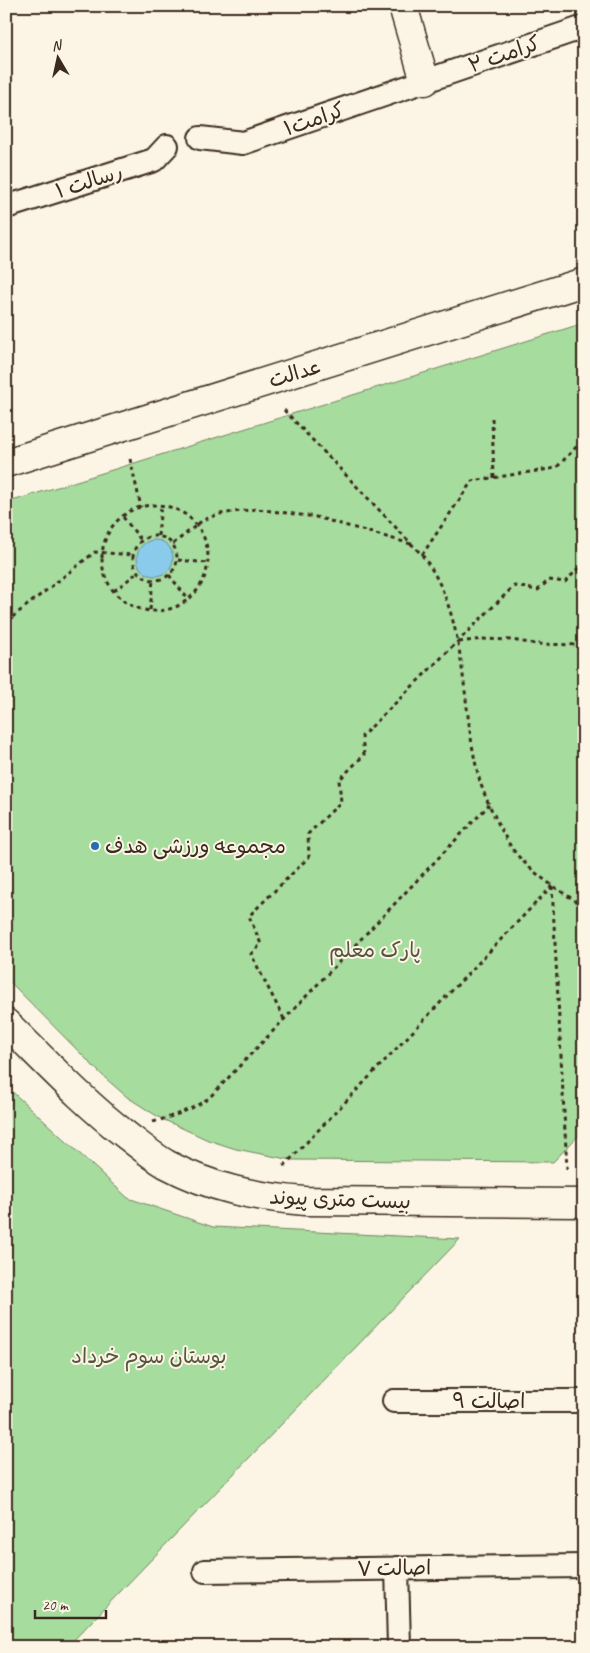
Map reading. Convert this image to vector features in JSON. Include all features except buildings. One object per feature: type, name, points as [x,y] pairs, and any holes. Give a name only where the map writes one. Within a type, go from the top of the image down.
[{"type":"street","points":[[403,6],[425,81]]},
{"type":"street","name":"کرامت ۲","points":[[425,81],[584,27]]},
{"type":"street","name":"کرامت۱","points":[[200,138],[243,143],[425,81]]},
{"type":"street","name":"رسالت ۱","points":[[6,207],[154,160],[167,146]]},
{"type":"street","name":"عدالت","points":[[6,463],[584,282]]},
{"type":"street","name":"بیست متری پیوند","points":[[6,1023],[108,1122],[141,1147],[166,1163],[232,1190],[268,1198],[305,1201],[584,1202]]},
{"type":"street","name":"اصالت ۹","points":[[394,1401],[584,1401]]},
{"type":"street","name":"اصالت ۷","points":[[205,1571],[584,1566]]},
{"type":"street","points":[[397,1568],[399,1647]]},
{"type":"path","points":[[284,410],[422,555],[433,570],[440,585],[458,642],[472,746],[478,776],[489,805],[505,837],[519,858],[552,886],[584,906]]},
{"type":"path","points":[[492,418],[494,478]]},
{"type":"path","points":[[422,555],[472,481],[556,468],[584,439]]},
{"type":"path","points":[[130,458],[141,507]]},
{"type":"path","points":[[158,536],[161,505]]},
{"type":"path","points":[[161,505],[177,510],[197,525],[206,543],[208,563],[204,579],[188,599],[170,608],[150,610],[126,602],[114,591],[105,572],[103,553],[104,544],[111,529],[122,516],[141,507],[161,505]]},
{"type":"path","points":[[173,544],[203,520],[219,514],[256,509],[316,517],[411,544]]},
{"type":"path","points":[[122,516],[141,540]]},
{"type":"path","points":[[149,536],[158,536],[168,539],[173,544],[177,551],[178,560],[174,570],[169,575],[162,579],[153,580],[138,572],[133,556],[141,540],[149,536]]},
{"type":"path","points":[[6,622],[95,552],[133,556]]},
{"type":"path","points":[[178,560],[208,563]]},
{"type":"path","points":[[284,1019],[251,954],[261,944],[249,916],[309,858],[308,834],[341,802],[339,780],[364,755],[362,736],[514,586],[538,590],[549,580],[565,582],[584,564]]},
{"type":"path","points":[[114,591],[138,572]]},
{"type":"path","points":[[169,575],[188,599]]},
{"type":"path","points":[[150,610],[153,580]]},
{"type":"path","points":[[458,642],[482,639],[511,640],[536,644],[584,645]]},
{"type":"path","points":[[153,1122],[194,1108],[209,1098],[489,805]]},
{"type":"path","points":[[284,1166],[552,886]]},
{"type":"path","points":[[552,886],[567,1169]]},
{"type":"green space","name":"پارک معلم","points":[[584,323],[584,1130],[553,1162],[292,1160],[236,1149],[208,1140],[160,1118],[127,1097],[104,1077],[6,978],[6,503]]},
{"type":"green space","name":"بوستان سوم خرداد","points":[[6,1086],[128,1198],[213,1227],[460,1239],[67,1647],[6,1647]]},
{"type":"water","points":[[155,540],[162,541],[168,545],[172,551],[172,565],[168,571],[162,575],[155,576],[148,575],[142,571],[138,565],[137,558],[138,551],[142,545],[148,541]]},
{"type":"place","name":"مجموعه ورزشی هدف","points":[[95,846]]}]
